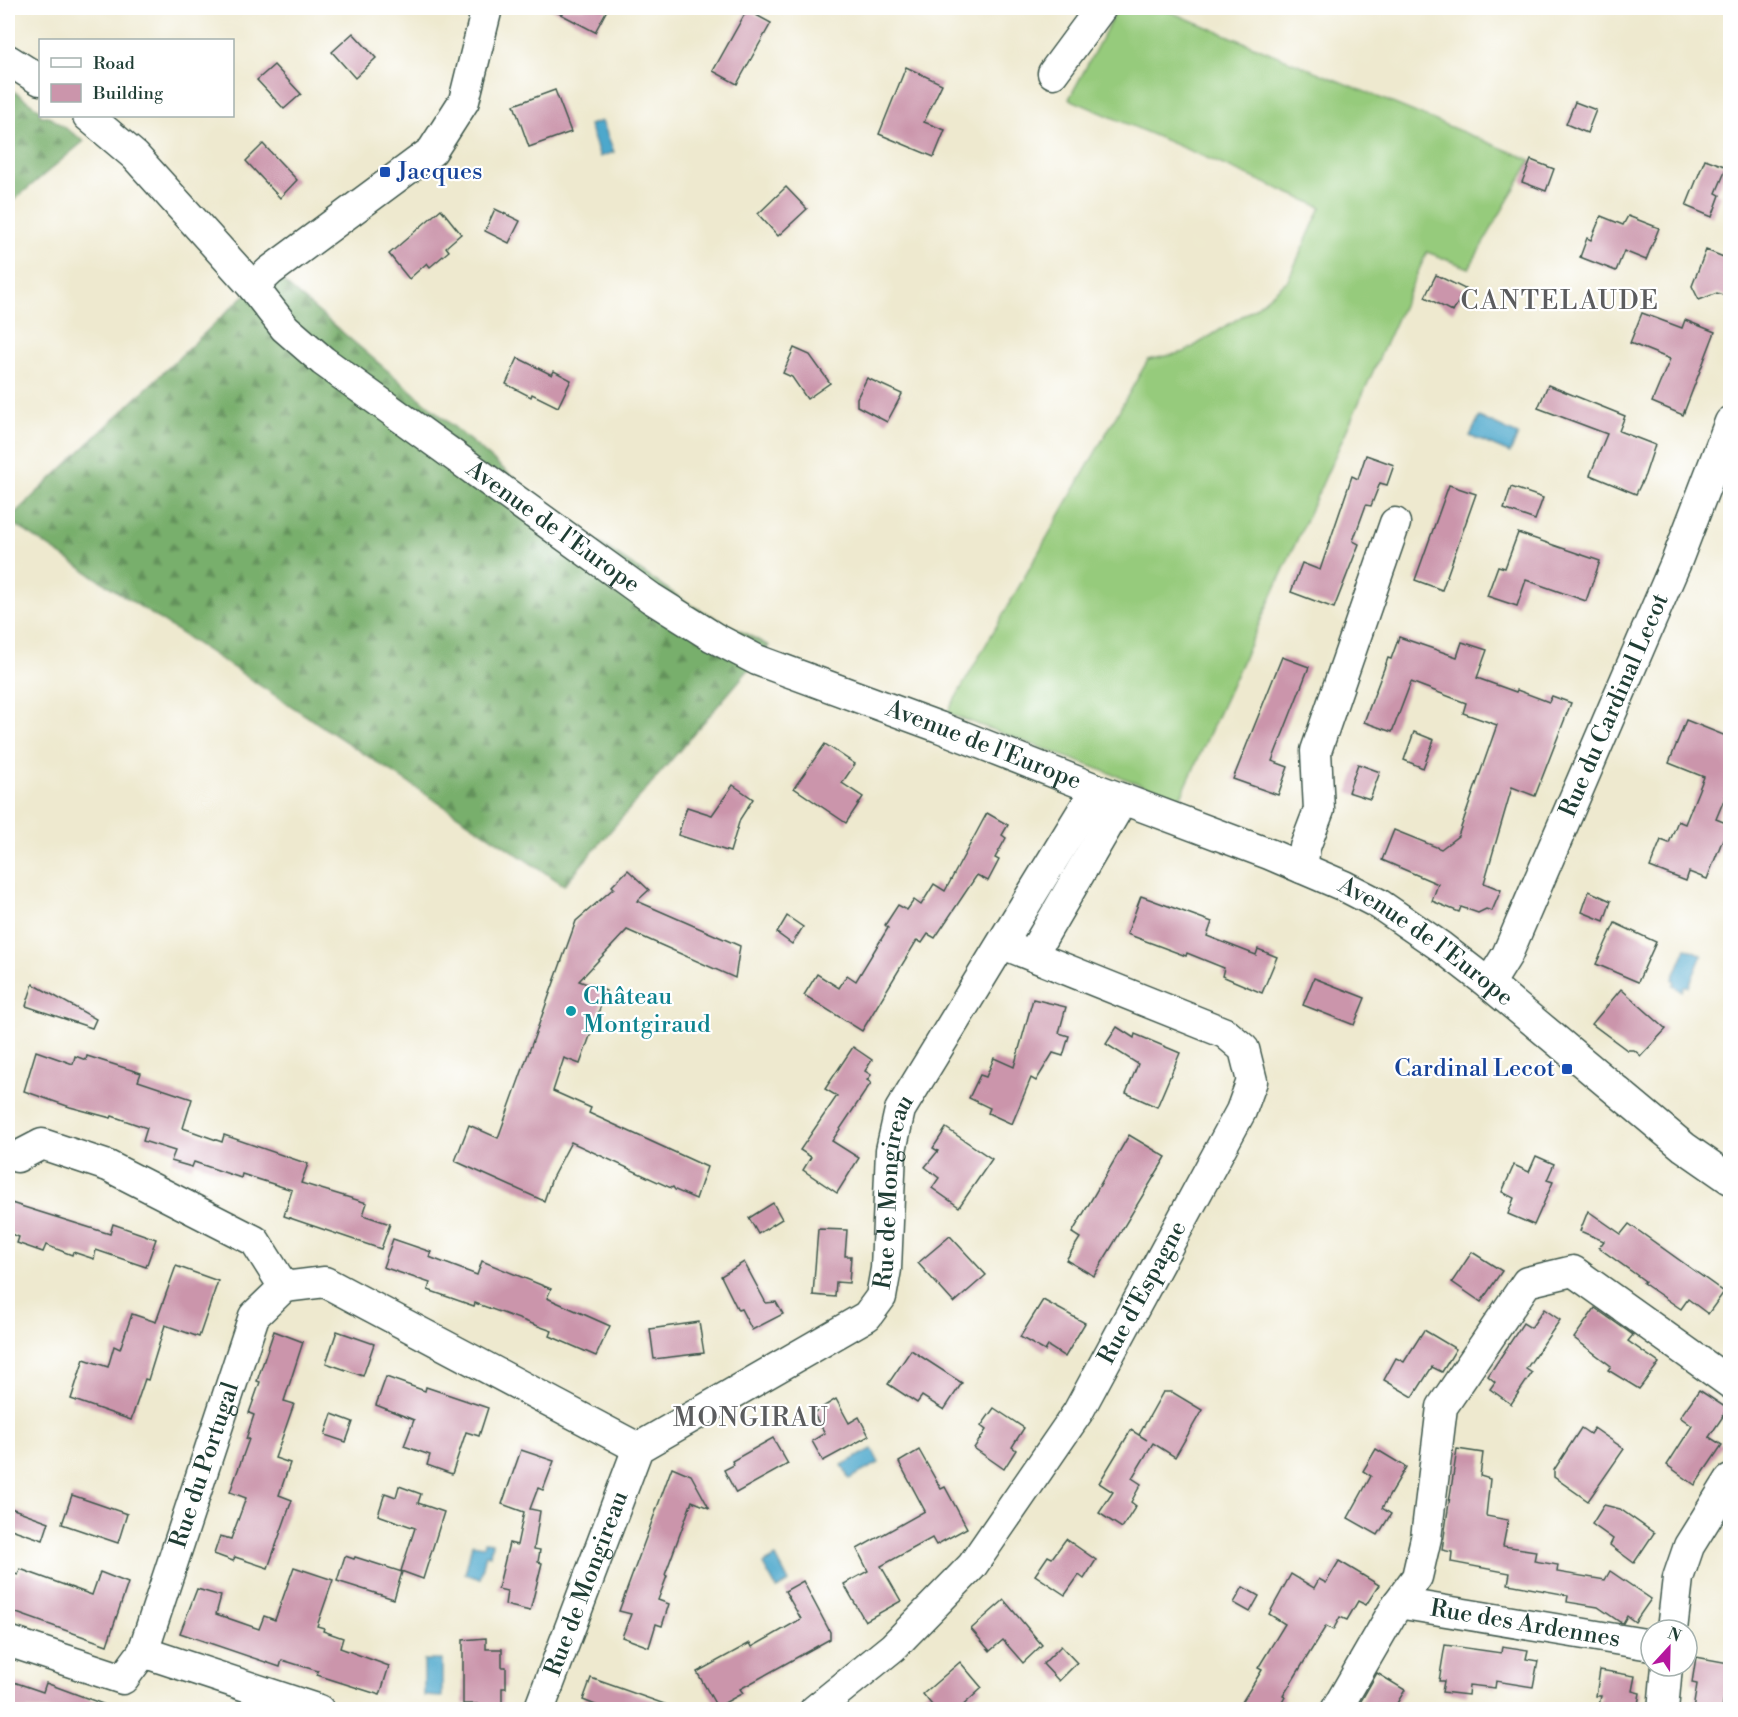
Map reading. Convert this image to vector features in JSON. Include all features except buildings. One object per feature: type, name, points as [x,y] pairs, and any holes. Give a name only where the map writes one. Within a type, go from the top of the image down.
[{"type":"street","points":[[253,286],[432,151],[464,101],[487,8]]},
{"type":"street","points":[[1053,73],[1101,8]]},
{"type":"street","points":[[8,60],[39,79]]},
{"type":"street","name":"Avenue de l'Europe","points":[[89,117],[135,156],[253,286],[285,328],[323,361],[651,598],[713,637],[757,660],[939,727],[1302,868],[1380,904],[1490,984],[1684,1147],[1731,1179]]},
{"type":"street","name":"Rue du Cardinal Lecot","points":[[1490,984],[1507,955],[1674,568],[1731,422]]},
{"type":"street","points":[[1302,868],[1305,847],[1319,810],[1316,751],[1395,523]]},
{"type":"street","points":[[1032,955],[1109,794]]},
{"type":"street","name":"Rue de Mongireau","points":[[539,1710],[638,1448],[867,1316],[881,1297],[886,1269],[891,1150],[900,1110],[1003,944],[1109,794]]},
{"type":"street","name":"Rue d'Espagne","points":[[815,1710],[893,1647],[972,1566],[1078,1412],[1241,1111],[1252,1081],[1244,1050],[1225,1033],[1003,944]]},
{"type":"street","points":[[17,1157],[42,1144],[108,1166],[255,1241],[284,1287],[325,1282],[638,1448]]},
{"type":"street","points":[[1336,1710],[1398,1603],[1417,1576],[1426,1538],[1442,1407],[1527,1282],[1573,1271],[1731,1383]]},
{"type":"street","name":"Rue du Portugal","points":[[8,1641],[123,1679],[143,1652],[254,1316],[284,1287]]},
{"type":"street","points":[[1673,1618],[1678,1578],[1689,1546],[1727,1492]]},
{"type":"street","name":"Rue des Ardennes","points":[[1398,1603],[1639,1644]]},
{"type":"street","points":[[143,1652],[319,1710]]},
{"type":"street","points":[[1663,1710],[1666,1678]]},
{"type":"green space","points":[[1118,8],[1161,8],[1531,160],[1469,268],[1427,252],[1180,799],[947,713],[1148,360],[1185,352],[1255,308],[1288,280],[1321,207],[1069,99]]},
{"type":"green space","points":[[8,87],[39,109],[39,117],[49,117],[84,141],[8,205]]},
{"type":"green space","points":[[270,271],[554,512],[691,605],[769,646],[564,885],[8,520]]},
{"type":"water","points":[[602,121],[614,152],[600,157],[589,125]]},
{"type":"water","points":[[1479,417],[1518,435],[1510,453],[1470,436]]},
{"type":"water","points":[[1686,948],[1702,955],[1689,986],[1684,986],[1682,991],[1673,986],[1675,982],[1673,979]]},
{"type":"water","points":[[872,1449],[879,1463],[849,1479],[842,1465]]},
{"type":"water","points":[[485,1542],[492,1543],[490,1555],[486,1554],[480,1579],[465,1574],[472,1544],[484,1546]]},
{"type":"water","points":[[776,1557],[789,1582],[777,1589],[763,1564]]},
{"type":"water","points":[[424,1660],[442,1660],[442,1697],[424,1696]]},
{"type":"place","name":"Jacques","points":[[385,172]]},
{"type":"place","name":"Château Montgiraud","points":[[571,1011]]},
{"type":"place","name":"Cardinal Lecot","points":[[1567,1069]]},
{"type":"district","name":"CANTELAUDE","points":[[1560,301]]},
{"type":"district","name":"MONGIRAU","points":[[751,1418]]}]
